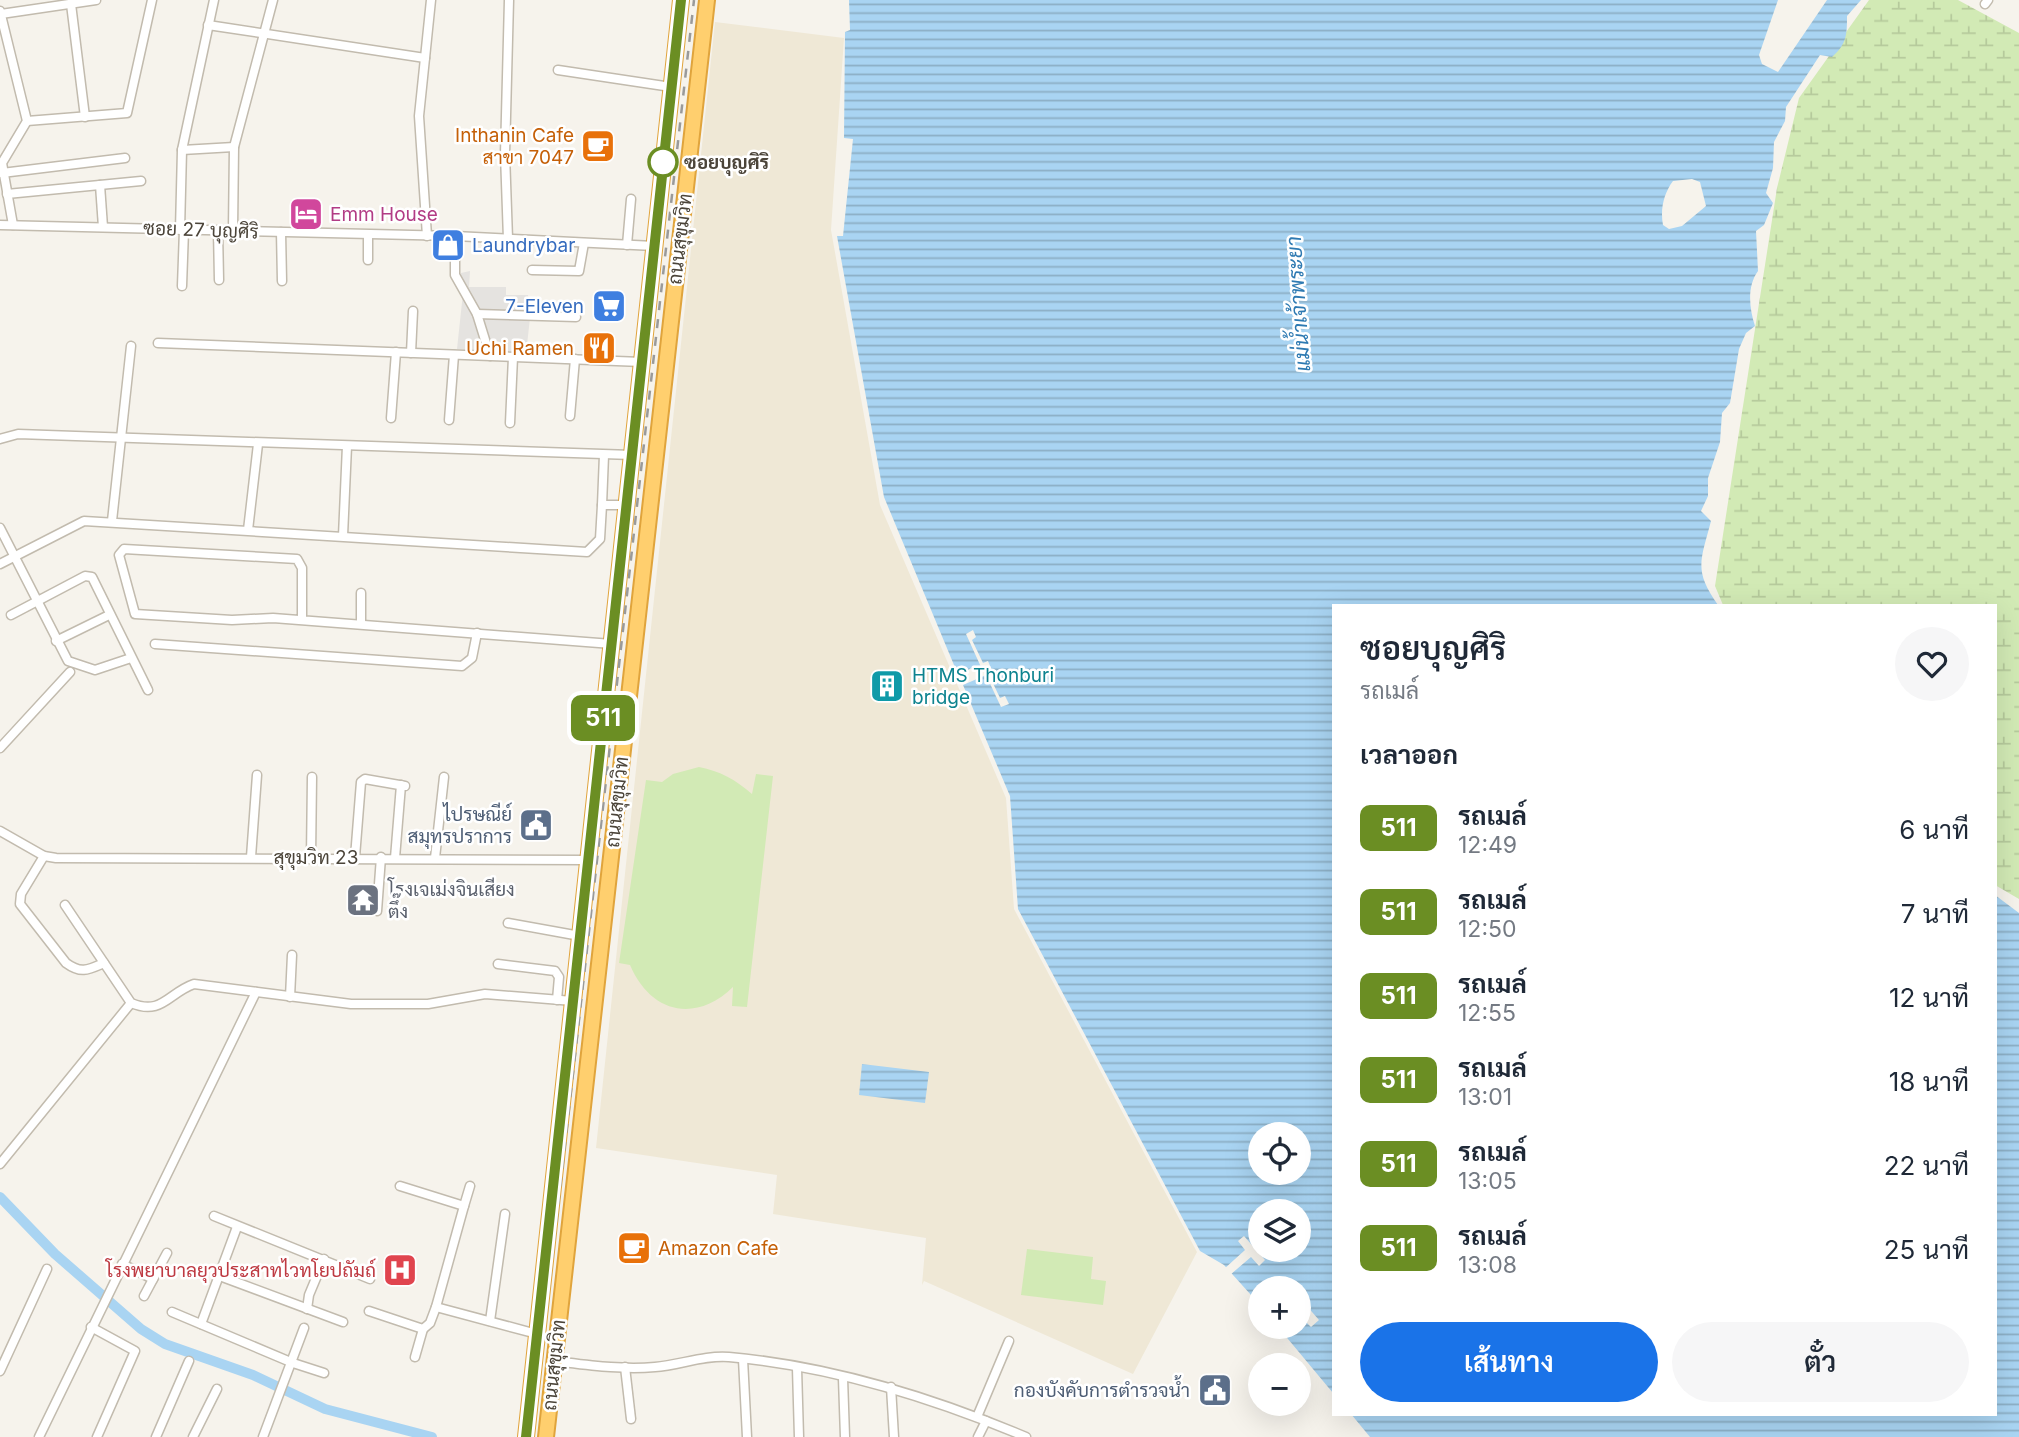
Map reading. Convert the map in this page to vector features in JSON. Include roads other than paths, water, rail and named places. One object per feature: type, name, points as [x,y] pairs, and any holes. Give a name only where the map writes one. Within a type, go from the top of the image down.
[{"type":"highway","name":"ถนนสุขุมวิท","points":[[526,1437],[681,0]]},
{"type":"highway","name":"ถนนสุขุมวิท","points":[[546,1437],[707,0]]},
{"type":"highway","points":[[618,575],[642,566]]},
{"type":"highway","points":[[616,593],[638,602]]},
{"type":"street","points":[[13,225],[2,163],[27,121],[0,13],[96,0]]},
{"type":"street","points":[[27,121],[122,115],[129,110],[152,0]]},
{"type":"street","points":[[182,286],[182,150],[214,0]]},
{"type":"street","points":[[233,230],[234,146],[273,0]]},
{"type":"street","points":[[427,236],[419,116],[431,0]]},
{"type":"street","points":[[509,0],[505,154],[509,239]]},
{"type":"street","points":[[71,4],[85,117]]},
{"type":"street","points":[[208,25],[425,58]]},
{"type":"street","points":[[558,70],[671,87]]},
{"type":"street","points":[[182,150],[234,146]]},
{"type":"street","points":[[2,173],[125,158]]},
{"type":"street","points":[[7,194],[141,181]]},
{"type":"street","points":[[100,185],[103,227]]},
{"type":"street","points":[[627,245],[631,199]]},
{"type":"street","name":"ซอย 27 บุญศิริ","points":[[0,225],[455,236],[654,246]]},
{"type":"street","points":[[218,230],[219,280]]},
{"type":"street","points":[[281,232],[282,281]]},
{"type":"street","points":[[368,235],[368,260]]},
{"type":"street","points":[[455,236],[455,275],[477,314],[490,356]]},
{"type":"street","points":[[532,270],[579,271],[584,243]]},
{"type":"street","points":[[411,353],[413,311]]},
{"type":"street","points":[[477,314],[576,317]]},
{"type":"street","points":[[158,343],[642,362]]},
{"type":"street","points":[[112,521],[131,346]]},
{"type":"street","points":[[391,418],[396,352]]},
{"type":"street","points":[[449,420],[454,355]]},
{"type":"street","points":[[510,423],[513,357]]},
{"type":"street","points":[[570,416],[575,359]]},
{"type":"street","points":[[0,439],[19,434],[632,455]]},
{"type":"street","points":[[247,530],[258,444]]},
{"type":"street","points":[[343,536],[347,446]]},
{"type":"street","points":[[0,564],[73,524],[112,521],[587,552],[600,538],[604,455]]},
{"type":"street","points":[[602,505],[625,505]]},
{"type":"street","points":[[0,528],[68,660],[95,670],[131,658]]},
{"type":"street","points":[[302,620],[302,568],[297,559],[124,549],[119,555],[135,614],[302,620],[612,644]]},
{"type":"street","points":[[11,615],[85,576],[92,576],[148,690]]},
{"type":"street","points":[[361,593],[361,625]]},
{"type":"street","points":[[56,641],[107,616]]},
{"type":"street","points":[[155,644],[462,666],[472,658],[477,633]]},
{"type":"street","points":[[0,748],[71,672]]},
{"type":"street","points":[[251,857],[257,775]]},
{"type":"street","points":[[310,857],[312,777]]},
{"type":"street","points":[[435,858],[444,777]]},
{"type":"street","points":[[355,857],[361,782],[365,779],[403,785],[395,858]]},
{"type":"street","points":[[0,831],[44,856],[21,894],[20,904],[66,963],[76,970],[85,971],[104,963]]},
{"type":"street","name":"สุขุมวิท 23","points":[[44,856],[588,860]]},
{"type":"street","points":[[377,911],[381,857]]},
{"type":"street","points":[[65,905],[131,1003],[141,1007],[160,1006],[183,988],[194,984],[351,1004],[428,1004],[485,994],[573,1001]]},
{"type":"street","points":[[508,923],[580,936]]},
{"type":"street","points":[[290,996],[292,955]]},
{"type":"street","points":[[498,964],[555,971],[559,977],[557,1000]]},
{"type":"street","points":[[39,1437],[256,992]]},
{"type":"street","points":[[0,1164],[131,1003]]},
{"type":"street","points":[[400,1186],[464,1206]]},
{"type":"street","points":[[415,1357],[423,1329],[430,1323],[436,1307],[470,1186]]},
{"type":"street","points":[[490,1321],[505,1214]]},
{"type":"street","points":[[214,1216],[370,1279]]},
{"type":"street","points":[[201,1324],[237,1227]]},
{"type":"street","points":[[144,1296],[167,1253]]},
{"type":"street","points":[[307,1309],[309,1294],[324,1259]]},
{"type":"street","points":[[122,1264],[153,1279]]},
{"type":"street","points":[[0,1371],[47,1269]]},
{"type":"street","points":[[217,1275],[343,1322]]},
{"type":"street","points":[[436,1307],[537,1334]]},
{"type":"street","points":[[172,1311],[293,1363],[324,1373]]},
{"type":"street","points":[[369,1311],[423,1329]]},
{"type":"street","points":[[91,1327],[135,1350],[135,1356],[97,1437]]},
{"type":"street","points":[[264,1437],[304,1328]]},
{"type":"street","points":[[977,1417],[1009,1341]]},
{"type":"street","points":[[554,1360],[654,1367],[711,1357],[743,1359],[891,1387],[1026,1437]]},
{"type":"street","points":[[743,1359],[747,1437]]},
{"type":"street","points":[[156,1437],[189,1361]]},
{"type":"street","points":[[625,1367],[631,1419]]},
{"type":"street","points":[[797,1368],[799,1437]]},
{"type":"street","points":[[843,1378],[845,1437]]},
{"type":"street","points":[[891,1387],[894,1437]]},
{"type":"street","points":[[193,1437],[217,1389]]},
{"type":"street","points":[[978,1437],[986,1421]]},
{"type":"water","name":"แม่น้ำเจ้าพระยา","points":[[849,0],[1778,0],[1759,55],[1762,64],[1778,72],[1827,0],[1861,0],[1847,16],[1846,33],[1841,48],[1832,57],[1820,55],[1786,107],[1785,121],[1774,142],[1773,168],[1766,193],[1773,203],[1764,225],[1756,231],[1758,271],[1752,283],[1750,297],[1755,326],[1746,333],[1739,349],[1730,403],[1722,413],[1720,442],[1708,478],[1708,496],[1701,511],[1711,521],[1702,555],[1702,573],[1717,604],[1332,604],[1332,1392],[1311,1367],[1311,1353],[1300,1353],[1288,1339],[1311,1339],[1311,1276],[1248,1276],[1248,1292],[1224,1265],[1200,1251],[1018,909],[1010,796],[963,685],[986,675],[1001,707],[1009,704],[1005,696],[1000,698],[989,675],[993,673],[988,661],[983,663],[972,640],[976,637],[973,630],[966,634],[981,667],[973,671],[971,668],[959,677],[884,497],[837,236],[843,236],[853,139],[844,138],[845,32],[850,30]],"holes":[[[1692,179],[1700,182],[1706,206],[1682,226],[1669,229],[1663,225],[1662,207],[1673,181]]]},
{"type":"water","points":[[1997,896],[2019,913],[2019,1437],[1370,1437],[1353,1416],[1997,1416]]},
{"type":"water","points":[[862,1064],[929,1072],[925,1103],[859,1095]]},
{"type":"waterway","points":[[0,1197],[55,1254],[141,1329],[165,1344],[253,1375],[325,1409],[432,1437]]},
{"type":"railway","points":[[532,1437],[694,0]]},
{"type":"place","name":"Inthanin Cafe สาขา 7047","points":[[598,146]]},
{"type":"place","name":"ซอยบุญศิริ","points":[[663,162]]},
{"type":"place","name":"Emm House","points":[[306,214]]},
{"type":"place","name":"Laundrybar","points":[[448,245]]},
{"type":"place","name":"7-Eleven","points":[[609,306]]},
{"type":"place","name":"Uchi Ramen","points":[[599,348]]},
{"type":"place","name":"HTMS Thonburi bridge","points":[[887,686]]},
{"type":"place","name":"ไปรษณีย์ สมุทรปราการ","points":[[536,825]]},
{"type":"place","name":"โรงเจเม่งจินเสียง ตึ๊ง","points":[[363,900]]},
{"type":"place","name":"Amazon Cafe","points":[[634,1248]]},
{"type":"place","name":"โรงพยาบาลยุวประสาทไวทโยปถัมถ์","points":[[400,1270]]},
{"type":"place","name":"กองบังคับการตำรวจน้ำ","points":[[1215,1390]]}]
